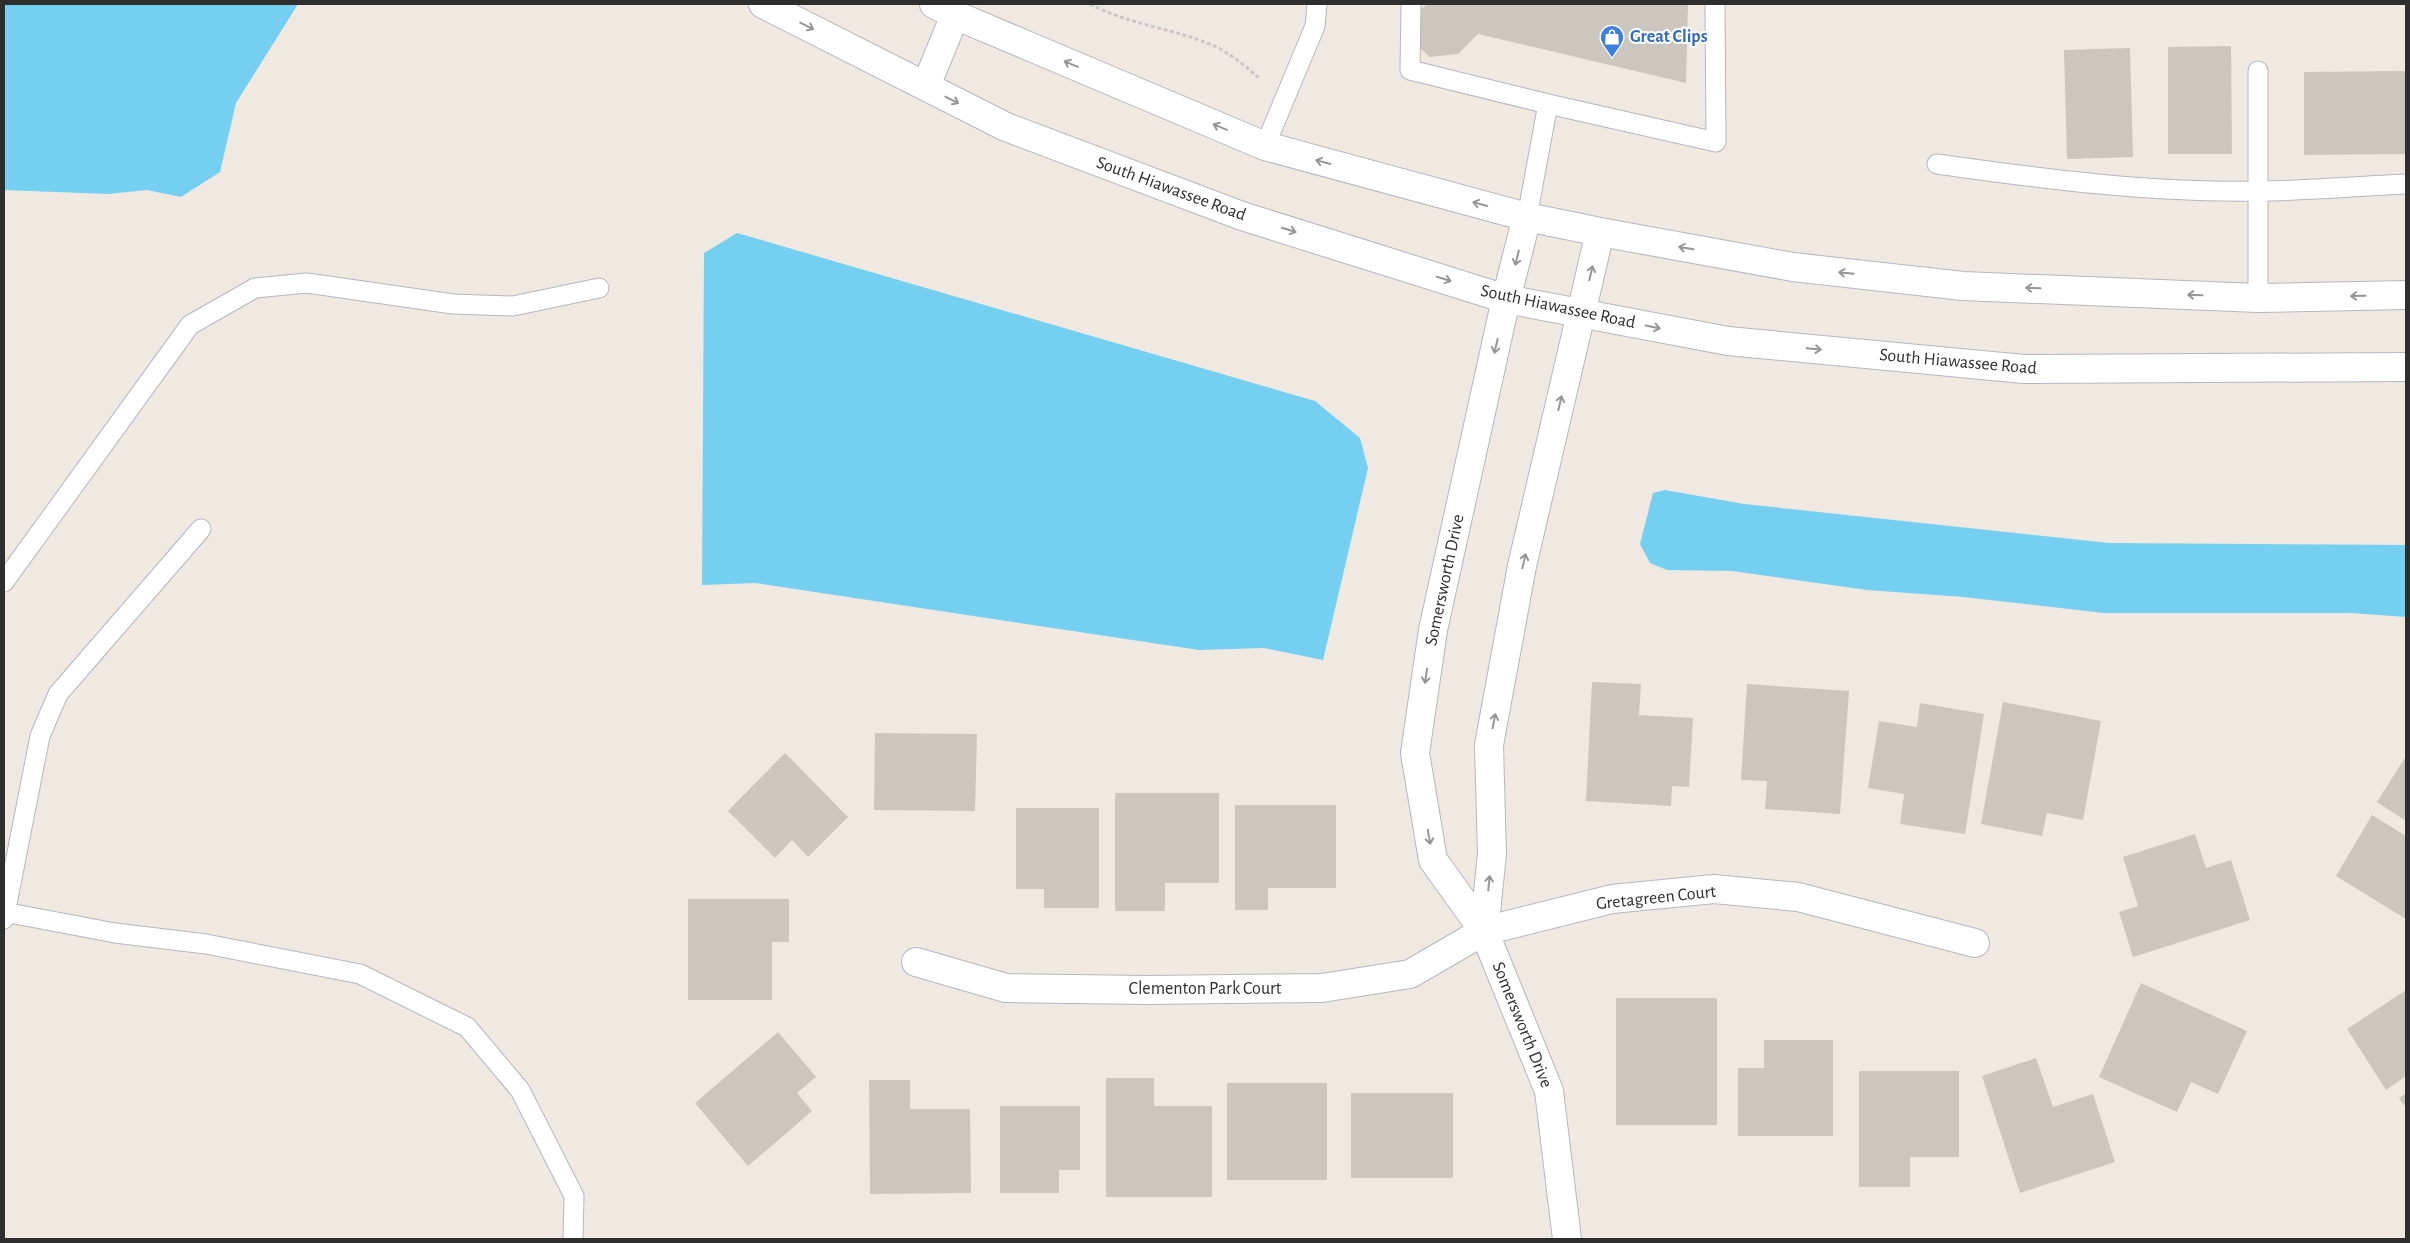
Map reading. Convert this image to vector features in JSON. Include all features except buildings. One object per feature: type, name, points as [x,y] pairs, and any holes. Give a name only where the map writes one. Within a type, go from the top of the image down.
[{"type":"street","name":"South Hiawassee Road","points":[[764,4],[1006,128],[1242,216],[1506,299],[1728,342],[2024,369],[2406,367]]},
{"type":"street","points":[[926,86],[950,8],[1265,146],[1527,217],[1600,232],[1793,267],[1963,286],[2258,298],[2406,295]]},
{"type":"street","name":"Somersworth Drive","points":[[1527,217],[1506,299],[1433,630],[1415,753],[1434,860],[1484,931],[1549,1091],[1567,1239]]},
{"type":"street","name":"Somersworth Drive","points":[[1484,931],[1492,854],[1489,744],[1522,566],[1600,232]]},
{"type":"street","name":"Gretagreen Court","points":[[1484,931],[1612,899],[1714,889],[1798,897],[1975,943]]},
{"type":"street","name":"Clementon Park Court","points":[[916,962],[1006,988],[1147,990],[1322,988],[1410,974],[1484,931]]},
{"type":"lane","points":[[1265,146],[1315,26],[1317,4]]},
{"type":"lane","points":[[1410,4],[1410,70],[1716,142],[1715,4]]},
{"type":"lane","points":[[2258,71],[2258,298]]},
{"type":"lane","points":[[1527,217],[1548,104]]},
{"type":"lane","points":[[1937,164],[2044,180],[2154,188],[2258,191],[2406,184]]},
{"type":"lane","points":[[4,582],[190,325],[255,288],[307,283],[453,304],[513,306],[599,288]]},
{"type":"lane","points":[[201,529],[58,694],[40,736],[5,915],[115,933],[206,944],[360,974],[467,1027],[520,1090],[574,1196],[573,1239]]},
{"type":"path","points":[[1090,4],[1107,13],[1213,45],[1243,64],[1259,78]]},
{"type":"water","points":[[4,4],[298,4],[236,103],[220,172],[181,197],[147,190],[108,194],[4,190]]},
{"type":"water","points":[[737,233],[1315,401],[1360,438],[1368,468],[1323,660],[1264,648],[1199,650],[755,583],[702,585],[704,253]]},
{"type":"water","points":[[1665,490],[1744,504],[2109,543],[2406,545],[2406,617],[2351,613],[2104,613],[1963,597],[1867,590],[1732,571],[1667,570],[1650,563],[1640,544],[1653,493]]},
{"type":"place","name":"Great Clips","points":[[1612,58]]}]
